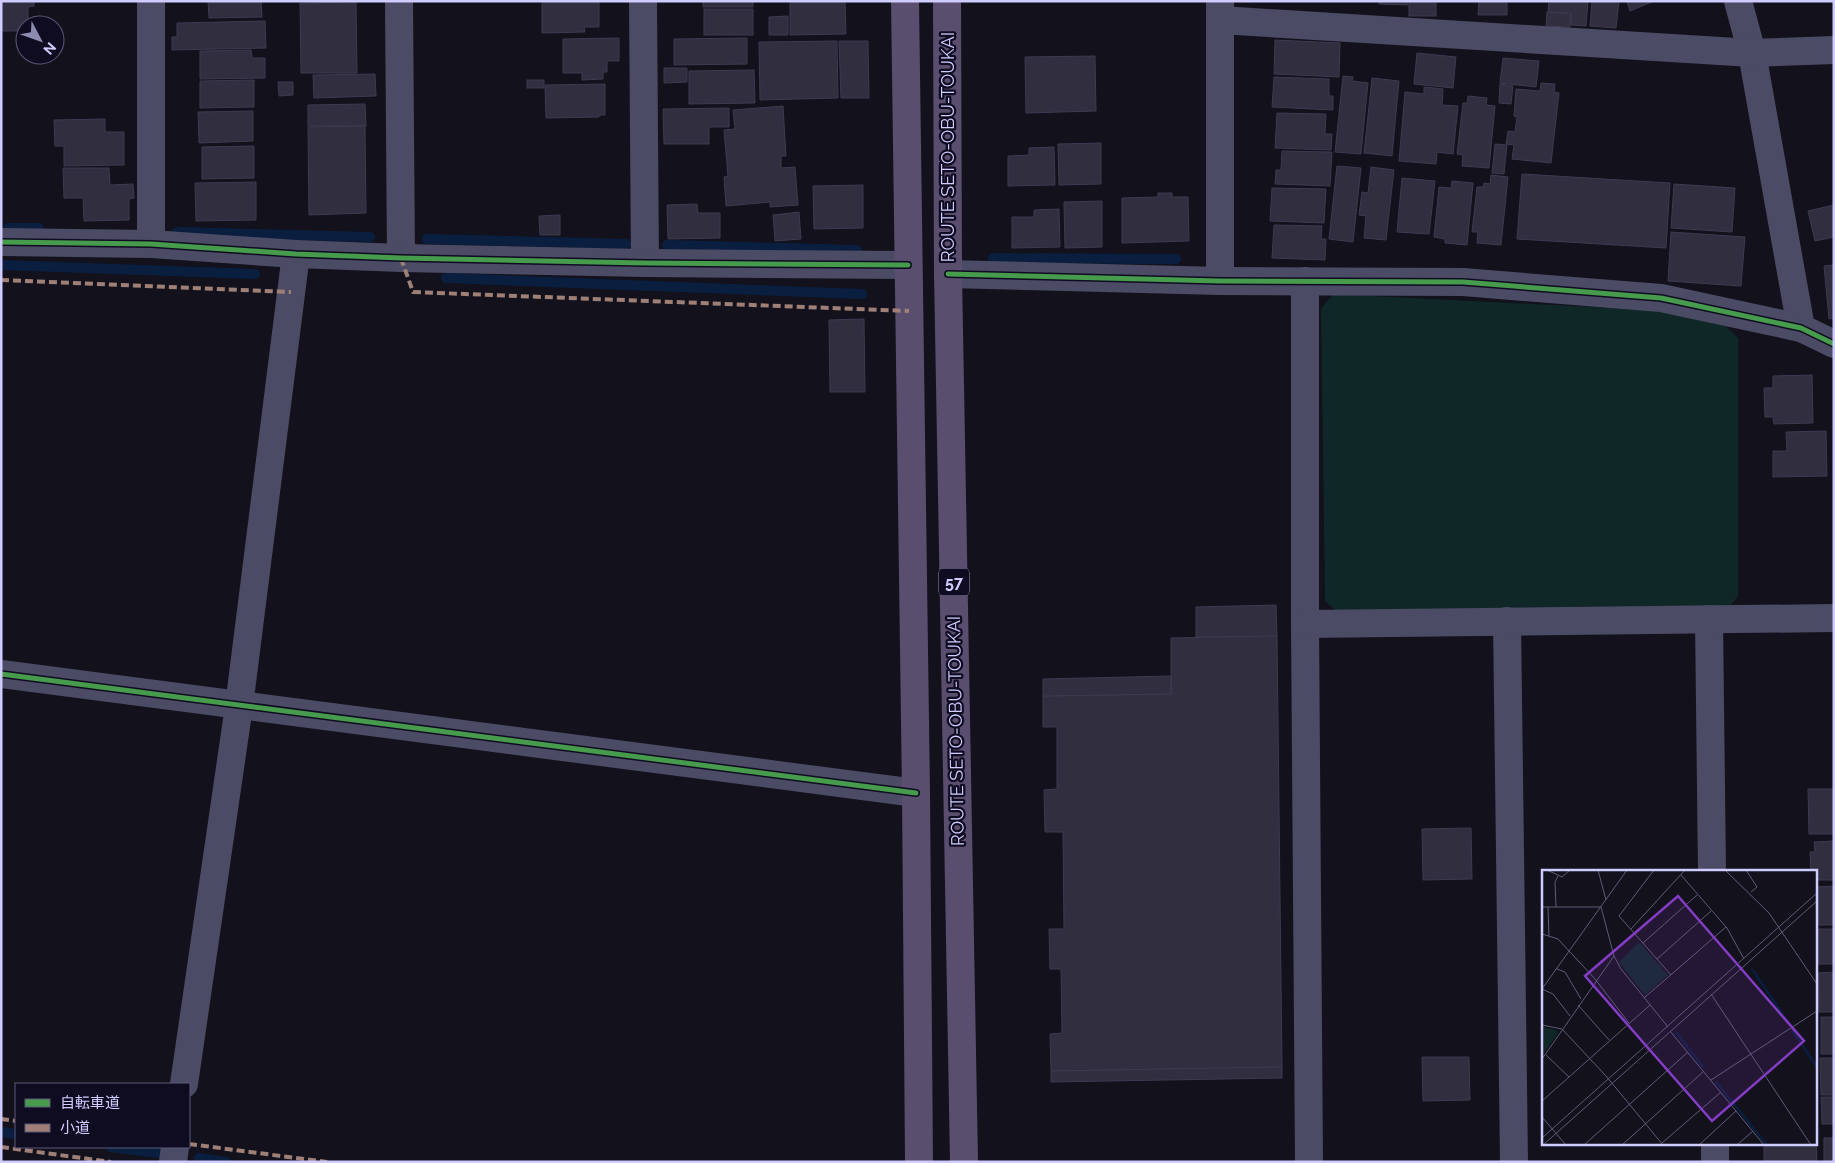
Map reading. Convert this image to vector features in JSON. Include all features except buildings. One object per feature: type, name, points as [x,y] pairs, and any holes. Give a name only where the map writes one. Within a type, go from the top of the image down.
[{"type":"main road","name":"57","points":[[905,1],[919,1162]]},
{"type":"main road","name":"ROUTE SETO-OBU-TOUKAI","points":[[947,1],[948,274],[964,1162]]},
{"type":"street","points":[[151,1],[151,244]]},
{"type":"street","points":[[398,1],[401,258]]},
{"type":"street","points":[[644,1],[645,263]]},
{"type":"street","points":[[1738,1],[1752,53],[1801,328]]},
{"type":"street","points":[[1220,282],[1220,11],[1752,53],[1834,50]]},
{"type":"street","points":[[1,242],[151,244],[296,254],[401,258],[645,263],[908,265]]},
{"type":"street","points":[[184,1083],[239,706],[296,254]]},
{"type":"street","points":[[948,274],[1220,282],[1463,282],[1661,298],[1801,328],[1834,344]]},
{"type":"street","points":[[1304,281],[1309,1162]]},
{"type":"street","points":[[1305,624],[1834,618]]},
{"type":"street","points":[[1709,619],[1712,870]]},
{"type":"street","points":[[1507,621],[1514,1162]]},
{"type":"street","points":[[1,674],[916,793]]},
{"type":"street","points":[[1715,1146],[1715,1162]]},
{"type":"street","points":[[173,1162],[175,1148]]},
{"type":"green space","points":[[1333,294],[1653,310],[1726,326],[1738,338],[1738,596],[1728,609],[1338,613],[1325,601],[1321,309]]},
{"type":"waterway","points":[[8,228],[39,228]]},
{"type":"waterway","points":[[177,232],[370,237]]},
{"type":"waterway","points":[[427,239],[626,244]]},
{"type":"waterway","points":[[667,245],[857,250]]},
{"type":"waterway","points":[[993,258],[1176,259]]},
{"type":"waterway","points":[[1,265],[255,274]]},
{"type":"waterway","points":[[446,278],[862,294]]},
{"type":"waterway","points":[[1,1132],[15,1134]]},
{"type":"waterway","points":[[119,1148],[159,1153]]},
{"type":"waterway","points":[[199,1158],[226,1162]]},
{"type":"marked path","points":[[401,258],[413,292],[909,311]]},
{"type":"marked path","points":[[1,280],[291,292]]},
{"type":"marked path","points":[[1,1119],[15,1121]]},
{"type":"marked path","points":[[190,1144],[327,1162]]},
{"type":"marked path","points":[[1,1147],[111,1162]]},
{"type":"cycle path","points":[[1,242],[151,244],[296,254],[401,258],[645,263],[908,265]]},
{"type":"cycle path","points":[[948,274],[1220,281],[1463,282],[1661,298],[1801,328],[1834,344]]},
{"type":"cycle path","points":[[1,674],[916,793]]}]
